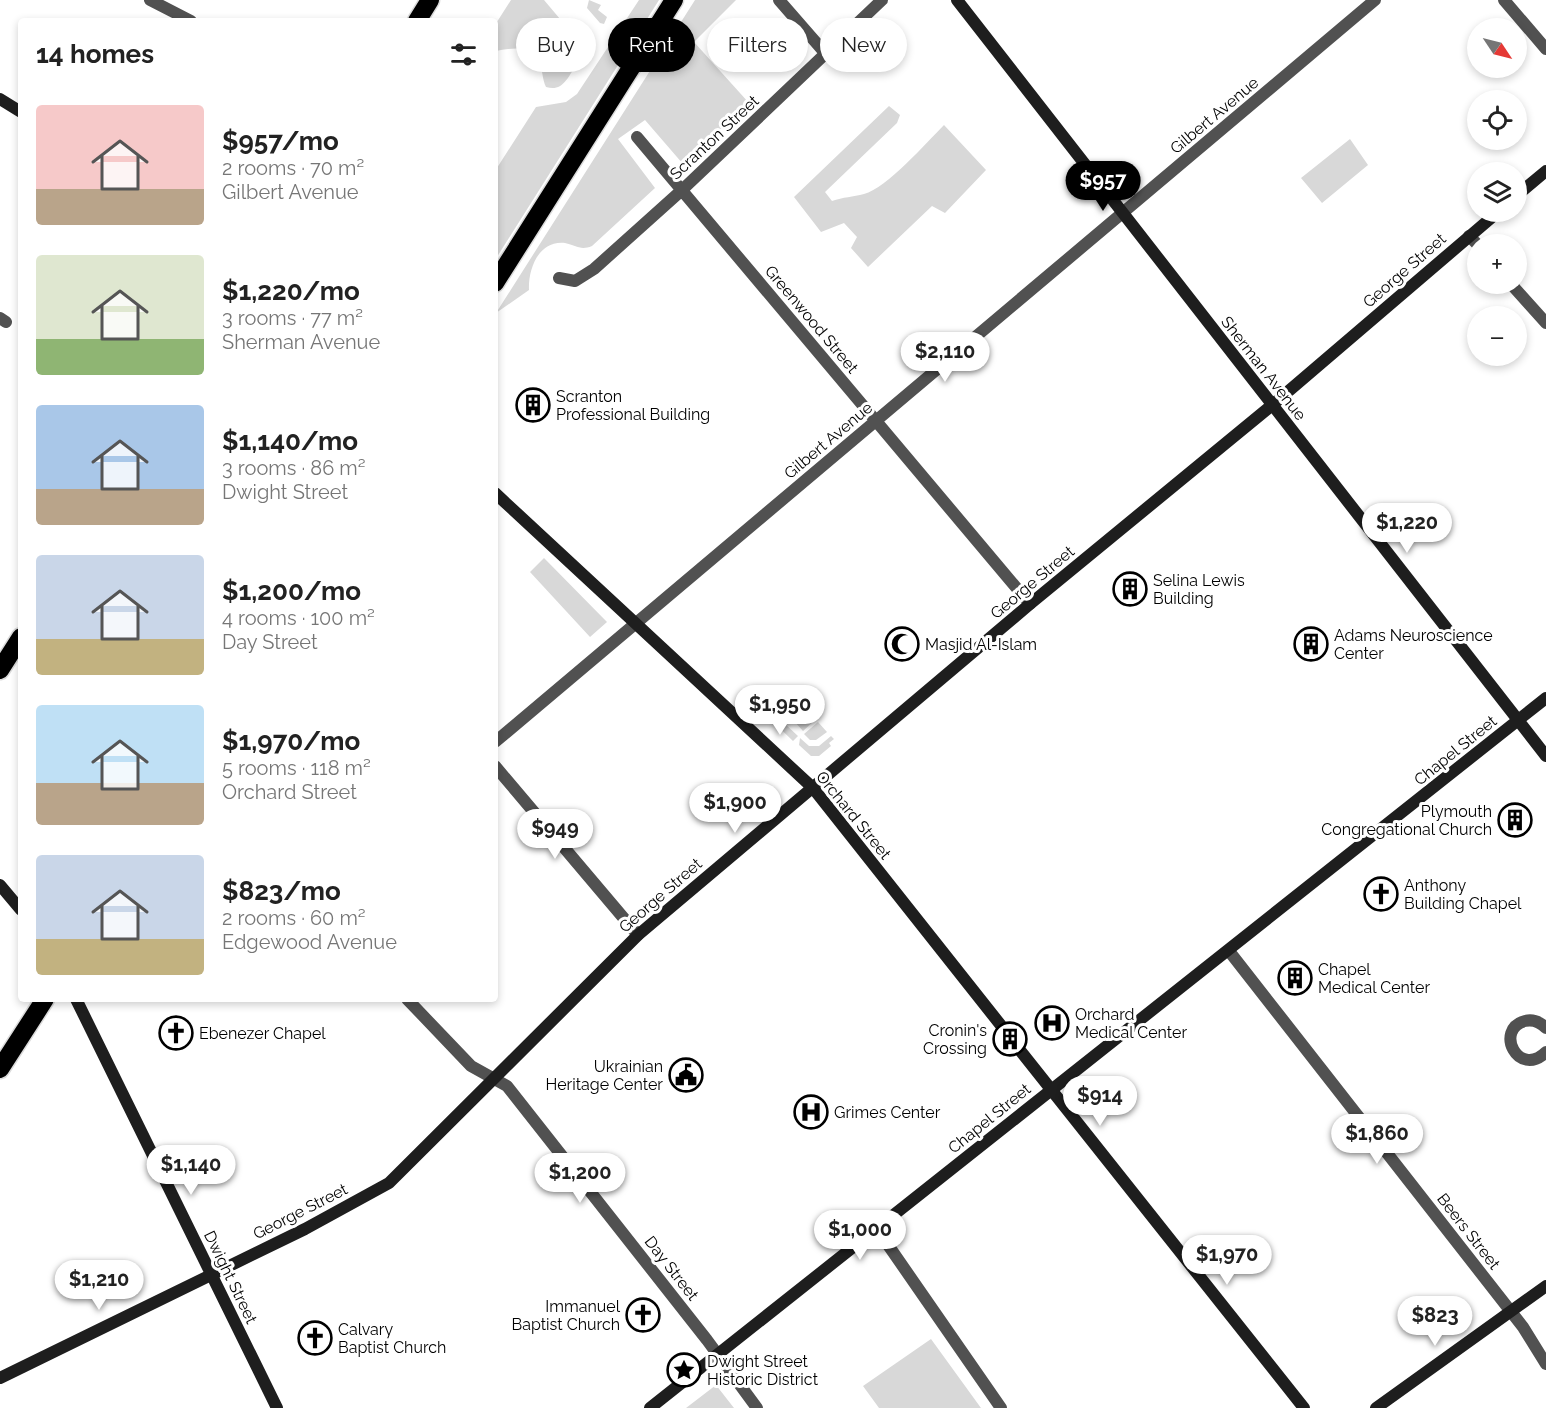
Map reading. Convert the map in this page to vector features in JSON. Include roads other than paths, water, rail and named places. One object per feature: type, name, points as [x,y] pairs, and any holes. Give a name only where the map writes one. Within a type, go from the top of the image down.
[{"type":"highway","points":[[419,18],[430,0]]},
{"type":"highway","points":[[498,278],[674,0]]},
{"type":"highway","points":[[0,670],[18,642]]},
{"type":"highway","points":[[0,1069],[43,1002]]},
{"type":"main road","name":"Sherman Avenue","points":[[957,0],[1271,406],[1546,756]]},
{"type":"main road","points":[[0,99],[18,110]]},
{"type":"main road","points":[[1527,187],[1546,171]]},
{"type":"main road","name":"George Street","points":[[1478,234],[1489,222]]},
{"type":"main road","name":"George Street","points":[[0,1378],[305,1229],[389,1183],[638,935],[1030,604],[1467,245]]},
{"type":"main road","name":"Orchard Street","points":[[498,496],[813,788],[1007,1033]]},
{"type":"main road","name":"Chapel Street","points":[[650,1408],[1546,698]]},
{"type":"main road","points":[[0,885],[18,906]]},
{"type":"main road","name":"Dwight Street","points":[[77,1002],[277,1408]]},
{"type":"main road","points":[[1015,1044],[1304,1408]]},
{"type":"main road","points":[[1376,1408],[1546,1286]]},
{"type":"street","points":[[150,0],[185,18]]},
{"type":"street","points":[[779,0],[820,47]]},
{"type":"street","name":"Scranton Street","points":[[863,18],[882,0]]},
{"type":"street","name":"Gilbert Avenue","points":[[498,739],[1124,214],[1375,0]]},
{"type":"street","points":[[1504,0],[1546,49]]},
{"type":"street","name":"Scranton Street","points":[[559,278],[575,281],[594,269],[682,190],[820,60]]},
{"type":"street","name":"Greenwood Street","points":[[638,137],[1030,604]]},
{"type":"street","points":[[1520,294],[1546,323]]},
{"type":"street","points":[[498,770],[638,935]]},
{"type":"street","name":"Beers Street","points":[[1229,951],[1511,1311],[1546,1364]]},
{"type":"street","name":"Day Street","points":[[410,1002],[471,1066],[507,1086],[757,1408]]},
{"type":"street","points":[[1546,1028],[1541,1023],[1528,1020],[1517,1025],[1510,1037],[1512,1049],[1522,1058],[1535,1059],[1546,1052]]},
{"type":"street","points":[[877,1229],[1001,1408]]},
{"type":"place","name":"Scranton Professional Building","points":[[533,405]]},
{"type":"place","name":"Selina Lewis Building","points":[[1130,589]]},
{"type":"place","name":"Masjid Al-Islam","points":[[902,644]]},
{"type":"place","name":"Adams Neuroscience Center","points":[[1311,644]]},
{"type":"place","name":"Plymouth Congregational Church","points":[[1515,820]]},
{"type":"place","name":"Anthony Building Chapel","points":[[1381,894]]},
{"type":"place","name":"Chapel Medical Center","points":[[1295,978]]},
{"type":"place","name":"Orchard Medical Center","points":[[1052,1023]]},
{"type":"place","name":"Ebenezer Chapel","points":[[176,1033]]},
{"type":"place","name":"Cronin's Crossing","points":[[1010,1039]]},
{"type":"place","name":"Ukrainian Heritage Center","points":[[686,1075]]},
{"type":"place","name":"Grimes Center","points":[[811,1112]]},
{"type":"place","name":"Immanuel Baptist Church","points":[[643,1315]]},
{"type":"place","name":"Calvary Baptist Church","points":[[315,1338]]},
{"type":"place","name":"Dwight Street Historic District","points":[[684,1370]]}]
